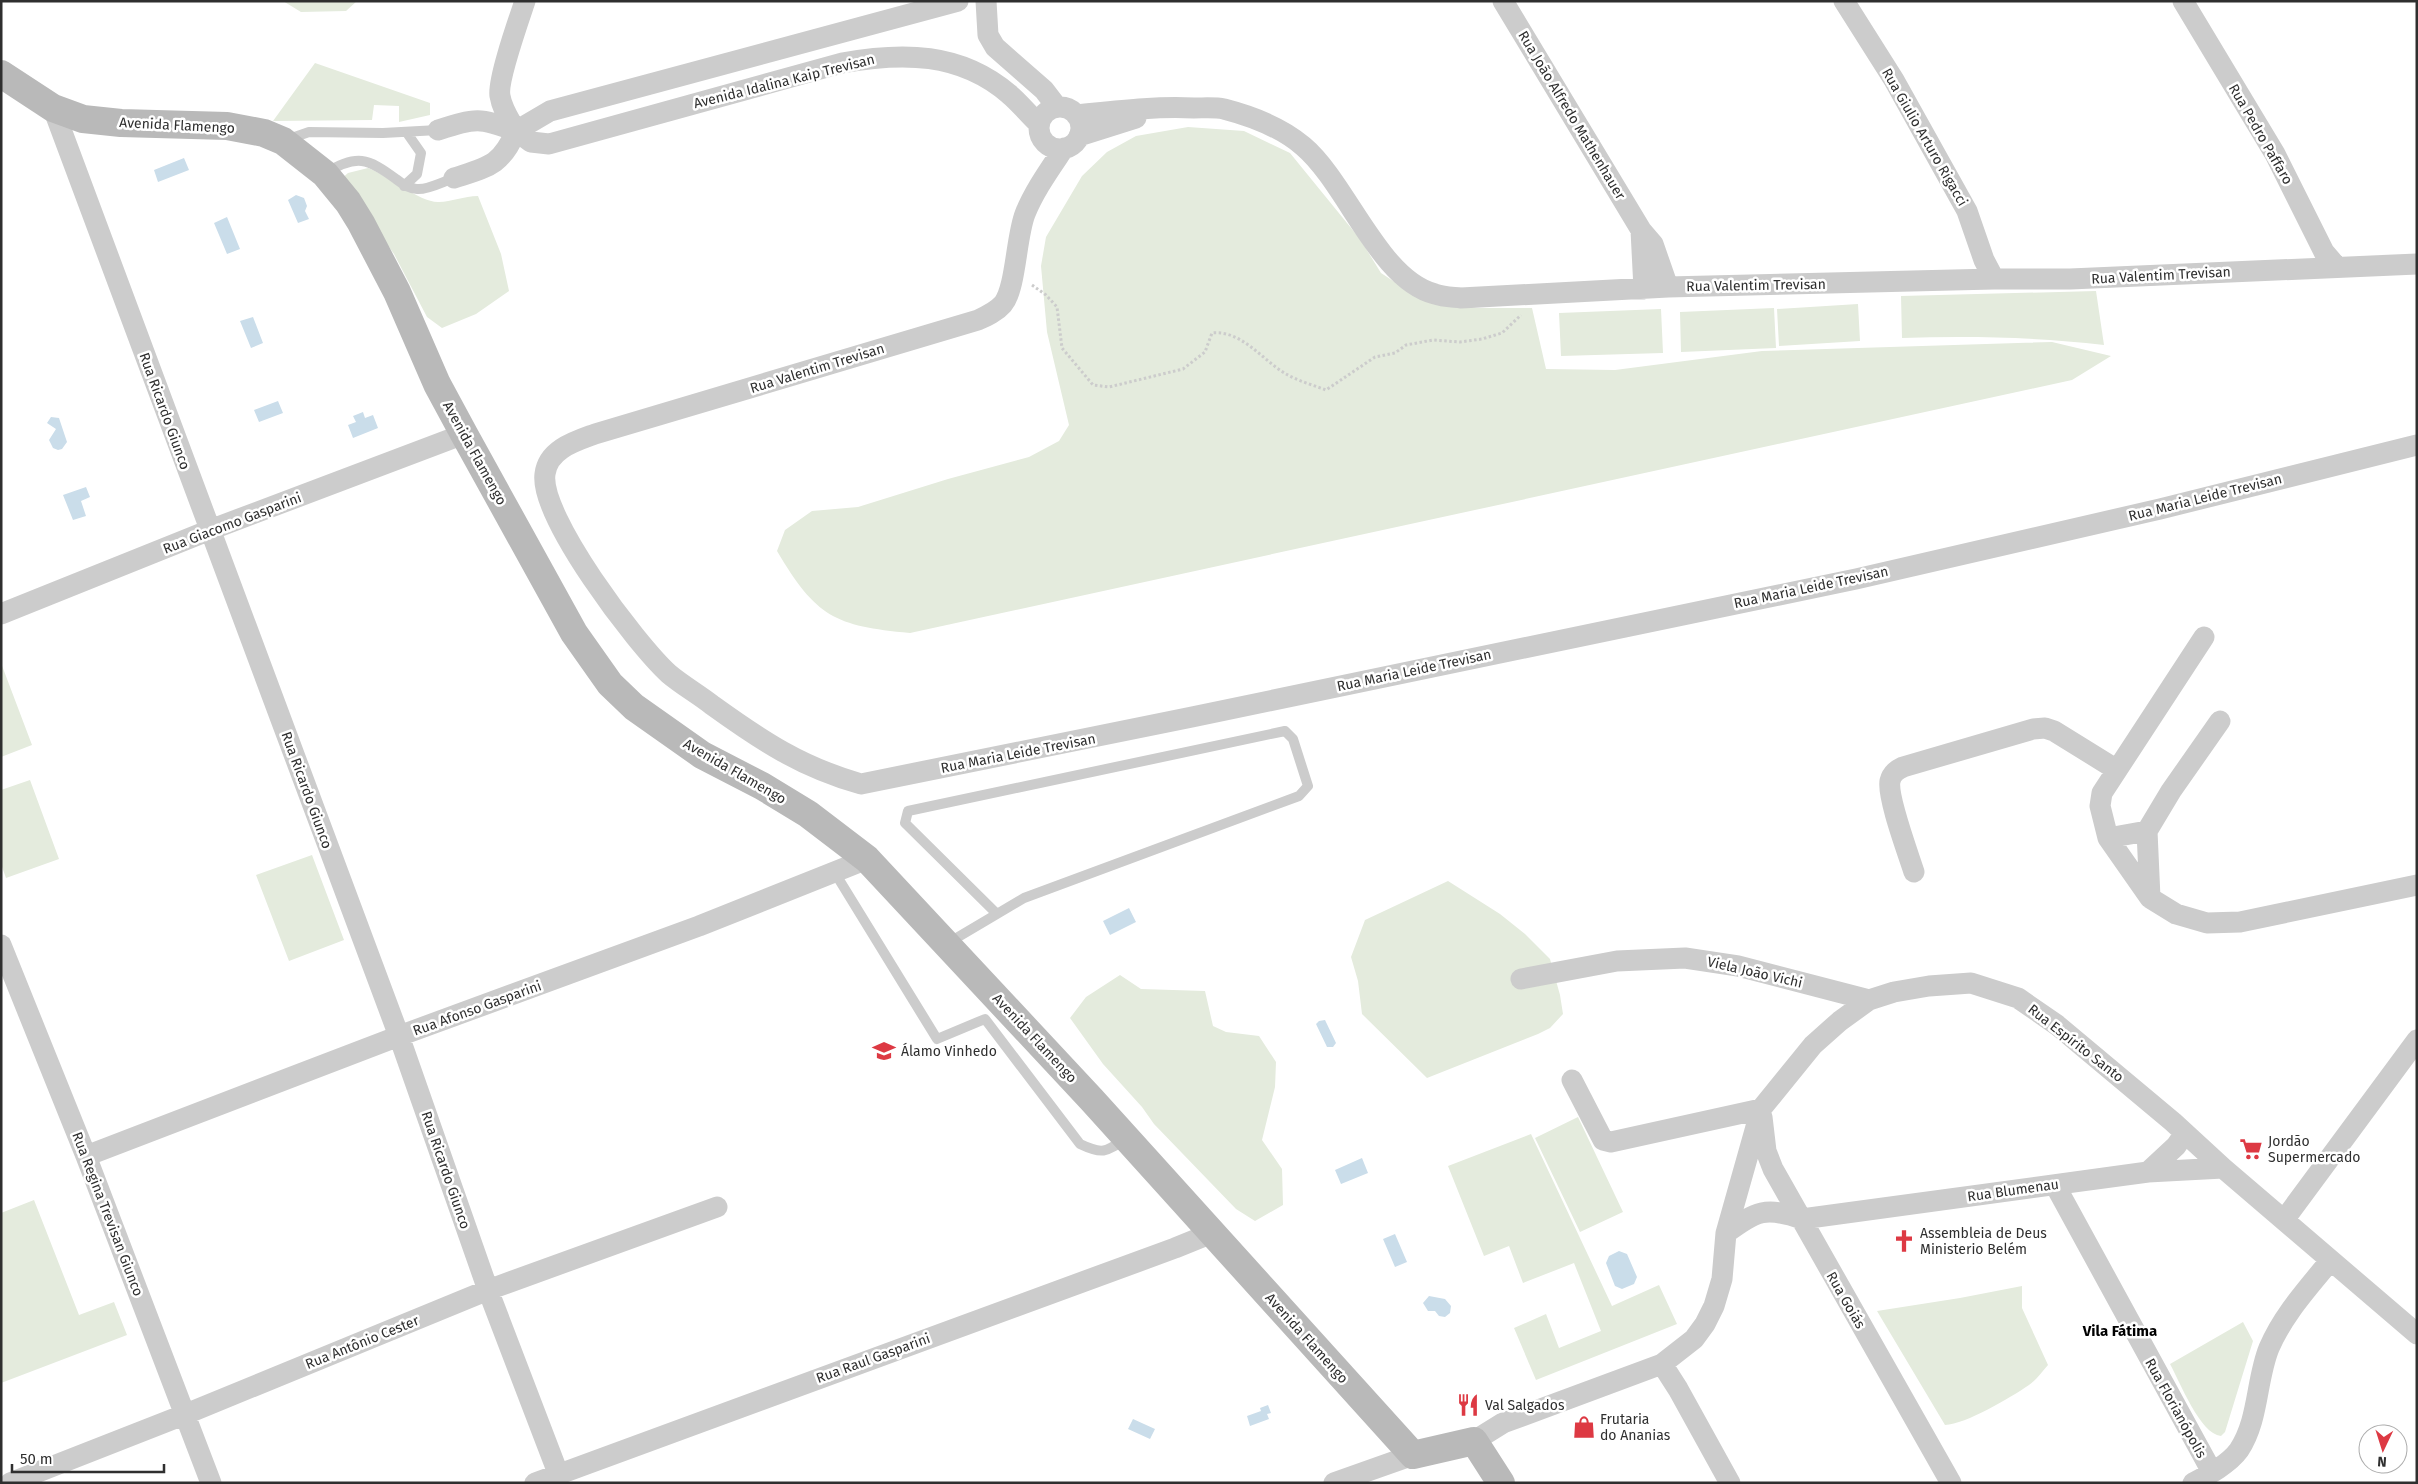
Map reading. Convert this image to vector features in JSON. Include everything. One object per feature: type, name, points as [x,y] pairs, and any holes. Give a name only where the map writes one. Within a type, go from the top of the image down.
[{"type":"street","points":[[516,131],[505,112],[499,94],[507,56],[524,1]]},
{"type":"street","points":[[454,178],[488,167],[507,152],[516,131],[550,112],[918,6],[958,1]]},
{"type":"street","points":[[986,1],[988,35],[995,48],[1044,90],[1069,127]]},
{"type":"street","name":"Rua João Alfredo Mathenhauer","points":[[1503,1],[1641,230],[1653,244],[1668,288]]},
{"type":"street","name":"Rua Giulio Arturo Rigacci","points":[[1844,1],[1894,80],[1967,211],[1984,260],[1994,279]]},
{"type":"street","name":"Rua Pedro Paffaro","points":[[2183,1],[2275,154],[2324,252],[2337,267]]},
{"type":"street","name":"Avenida Idalina Kaip Trevisan","points":[[438,130],[471,119],[491,122],[516,131],[531,142],[549,144],[842,63],[878,56],[918,56],[980,74],[1009,94],[1040,132]]},
{"type":"street","name":"Avenida Flamengo","points":[[1,74],[53,108],[83,119],[121,123],[227,126],[264,133],[283,141],[325,174],[348,202],[374,246],[437,384],[574,633],[610,684],[634,707],[702,755],[762,786],[808,814],[868,859],[1127,1138],[1413,1455]]},
{"type":"street","name":"Rua Valentim Trevisan","points":[[1028,207],[1069,127],[1151,107],[1222,108],[1261,120],[1303,145],[1330,174],[1379,250],[1406,279],[1433,294],[1461,298],[1668,288],[1994,279],[2070,279],[2417,264]]},
{"type":"street","name":"Rua Valentim Trevisan","points":[[1069,127],[1174,107]]},
{"type":"street","name":"Rua Ricardo Giunco","points":[[53,108],[399,1036],[488,1290],[558,1473]]},
{"type":"street","points":[[1049,110],[1069,127],[1054,148],[1040,132],[1042,116],[1049,110]]},
{"type":"street","name":"Rua Valentim Trevisan","points":[[544,473],[551,458],[565,446],[595,434],[978,320],[996,311],[1004,302],[1009,289],[1015,254],[1028,207],[1040,132]]},
{"type":"street","name":"Rua João Alfredo Mathenhauer","points":[[1641,230],[1644,289]]},
{"type":"street","name":"Rua Giacomo Gasparini","points":[[1,614],[210,530],[464,434]]},
{"type":"street","name":"Rua Maria Leide Trevisan","points":[[544,473],[547,494],[563,531],[596,583],[626,624],[669,673],[766,743],[827,774],[861,784],[1182,720],[1856,578],[2169,506],[2417,445]]},
{"type":"street","points":[[2204,638],[2102,793],[2100,806],[2108,838],[2150,898],[2176,914],[2207,923],[2240,922],[2417,884]]},
{"type":"street","points":[[2150,898],[2147,831],[2171,791],[2220,722]]},
{"type":"street","points":[[1914,872],[1890,782],[1894,773],[1903,766],[2033,729],[2045,728],[2054,731],[2117,770]]},
{"type":"street","points":[[2108,838],[2147,831]]},
{"type":"street","name":"Rua Afonso Gasparini","points":[[86,1156],[868,859]]},
{"type":"street","name":"Rua Regina Trevisan Giunco","points":[[1,946],[86,1156],[211,1483]]},
{"type":"street","name":"Viela João Vichi","points":[[1521,979],[1618,961],[1685,958],[1738,966],[1869,1000]]},
{"type":"street","name":"Rua Espírito Santo","points":[[1474,1441],[1503,1423],[1662,1364],[1694,1339],[1705,1324],[1714,1306],[1722,1279],[1726,1233],[1760,1109],[1813,1045],[1840,1021],[1869,1000],[1894,992],[1928,986],[1970,983],[2018,998],[2057,1025],[2186,1133],[2223,1168],[2417,1334]]},
{"type":"street","points":[[2284,1220],[2417,1040]]},
{"type":"street","points":[[1572,1080],[1603,1140],[1611,1142],[1760,1109]]},
{"type":"street","name":"Rua Goiás","points":[[1760,1109],[1766,1151],[1773,1170],[1951,1483]]},
{"type":"street","points":[[2148,1172],[2176,1146],[2186,1133]]},
{"type":"street","name":"Rua Blumenau","points":[[1802,1219],[2148,1172],[2223,1168]]},
{"type":"street","name":"Rua Florianópolis","points":[[2055,1185],[2212,1472]]},
{"type":"street","name":"Rua Antônio Cester","points":[[10,1483],[186,1414],[488,1290],[717,1207]]},
{"type":"street","points":[[1726,1233],[1752,1214],[1767,1211],[1785,1213],[1802,1219]]},
{"type":"street","name":"Rua Raul Gasparini","points":[[534,1483],[1212,1233]]},
{"type":"street","points":[[2193,1483],[2212,1472],[2238,1451],[2249,1429],[2269,1349],[2284,1318],[2330,1261]]},
{"type":"street","points":[[1662,1364],[1730,1483]]},
{"type":"street","points":[[1334,1483],[1413,1455],[1474,1441],[1500,1483]]},
{"type":"lane","points":[[283,141],[309,132],[407,133],[438,130]]},
{"type":"lane","points":[[404,186],[417,174],[421,153],[407,133]]},
{"type":"lane","points":[[325,174],[339,165],[353,160],[365,160],[379,166],[404,186],[417,190],[454,178]]},
{"type":"lane","points":[[947,943],[997,914],[1024,898],[1299,796],[1308,786],[1293,738],[1284,732],[908,811],[905,823],[997,914]]},
{"type":"lane","points":[[835,873],[937,1039],[985,1018],[1080,1144],[1095,1152],[1108,1151],[1127,1138]]},
{"type":"path","points":[[1015,254],[1024,280],[1046,295],[1057,307],[1062,348],[1093,385],[1109,387],[1183,369],[1205,352],[1212,333],[1223,332],[1250,346],[1286,374],[1326,390],[1374,357],[1395,353],[1406,345],[1433,340],[1460,342],[1482,339],[1502,333],[1520,317],[1536,294]]},
{"type":"shaded area","points":[[283,1],[357,1],[346,11],[301,12]]},
{"type":"shaded area","points":[[315,63],[430,103],[430,115],[399,122],[399,106],[374,105],[372,120],[273,121]]},
{"type":"shaded area","points":[[1188,127],[1244,131],[1290,153],[1360,239],[1381,273],[1419,298],[1477,308],[1532,308],[1546,369],[1615,370],[1762,351],[2052,342],[2111,356],[2072,380],[910,633],[863,627],[830,614],[816,604],[804,591],[777,551],[785,530],[812,511],[858,507],[948,479],[1029,457],[1059,441],[1069,425],[1047,332],[1041,266],[1046,237],[1082,176],[1107,152],[1136,136]]},
{"type":"shaded area","points":[[368,168],[385,176],[413,194],[431,201],[444,202],[478,196],[501,254],[509,291],[476,314],[442,328],[427,317],[394,254],[341,179],[348,173]]},
{"type":"shaded area","points":[[2096,291],[2104,345],[2003,338],[1902,338],[1901,296]]},
{"type":"shaded area","points":[[1858,304],[1860,341],[1779,346],[1777,309]]},
{"type":"shaded area","points":[[1774,308],[1776,348],[1681,352],[1680,312]]},
{"type":"shaded area","points":[[1661,309],[1663,353],[1561,356],[1559,313]]},
{"type":"shaded area","points":[[1,663],[32,745],[1,757]]},
{"type":"shaded area","points":[[30,780],[59,859],[6,878],[1,864],[1,790]]},
{"type":"shaded area","points":[[312,855],[344,940],[289,961],[256,875]]},
{"type":"shaded area","points":[[1448,881],[1500,914],[1525,934],[1550,959],[1563,1014],[1550,1028],[1538,1034],[1427,1078],[1362,1014],[1358,981],[1351,957],[1365,920]]},
{"type":"shaded area","points":[[1120,975],[1141,989],[1205,991],[1213,1026],[1226,1032],[1259,1036],[1276,1062],[1275,1087],[1262,1140],[1282,1169],[1283,1205],[1255,1221],[1236,1209],[1154,1124],[1142,1107],[1103,1064],[1070,1018],[1086,997]]},
{"type":"shaded area","points":[[1578,1117],[1623,1212],[1580,1232],[1535,1138]]},
{"type":"shaded area","points":[[1531,1134],[1612,1306],[1659,1285],[1677,1324],[1536,1380],[1514,1328],[1546,1314],[1559,1348],[1601,1331],[1574,1263],[1523,1283],[1509,1246],[1484,1256],[1448,1166]]},
{"type":"shaded area","points":[[34,1200],[79,1315],[114,1302],[127,1335],[1,1383],[1,1213]]},
{"type":"shaded area","points":[[2022,1286],[2022,1308],[2048,1365],[2032,1383],[2011,1397],[1988,1410],[1954,1424],[1945,1425],[1877,1311]]},
{"type":"shaded area","points":[[2243,1322],[2253,1341],[2225,1432],[2221,1436],[2213,1433],[2198,1417],[2170,1364]]},
{"type":"water","points":[[184,158],[189,170],[158,182],[154,170]]},
{"type":"water","points":[[296,195],[304,198],[307,206],[305,211],[309,219],[298,223],[288,200]]},
{"type":"water","points":[[227,217],[240,249],[227,254],[214,223]]},
{"type":"water","points":[[253,317],[263,343],[251,348],[240,321]]},
{"type":"water","points":[[278,401],[283,413],[259,422],[254,410]]},
{"type":"water","points":[[363,412],[365,418],[373,415],[378,428],[353,438],[348,425],[356,422],[353,416]]},
{"type":"water","points":[[51,417],[59,418],[67,442],[62,449],[53,448],[49,440],[56,429],[47,423]]},
{"type":"water","points":[[86,487],[90,497],[81,501],[86,516],[73,520],[63,495]]},
{"type":"water","points":[[1129,908],[1136,922],[1110,935],[1103,921]]},
{"type":"water","points":[[1325,1020],[1336,1043],[1333,1047],[1327,1047],[1316,1024],[1319,1021]]},
{"type":"water","points":[[1362,1158],[1368,1173],[1341,1184],[1335,1170]]},
{"type":"water","points":[[1395,1234],[1407,1262],[1395,1267],[1383,1239]]},
{"type":"water","points":[[1619,1251],[1627,1254],[1637,1277],[1634,1284],[1622,1289],[1615,1286],[1606,1263],[1609,1256]]},
{"type":"water","points":[[1429,1296],[1445,1299],[1451,1306],[1450,1313],[1445,1317],[1439,1316],[1435,1311],[1428,1311],[1423,1303]]},
{"type":"water","points":[[1268,1405],[1271,1413],[1267,1414],[1269,1419],[1250,1426],[1247,1416],[1261,1411],[1260,1408]]},
{"type":"water","points":[[1133,1419],[1155,1429],[1150,1439],[1128,1429]]},
{"type":"place","name":"Álamo Vinhedo","points":[[884,1051]]},
{"type":"place","name":"Jordão Supermercado","points":[[2251,1149]]},
{"type":"place","name":"Assembleia de Deus Ministerio Belém","points":[[1904,1241]]},
{"type":"place","name":"Val Salgados","points":[[1468,1405]]},
{"type":"place","name":"Frutaria do Ananias","points":[[1584,1427]]},
{"type":"district","name":"Vila Fátima","points":[[2120,1331]]}]
